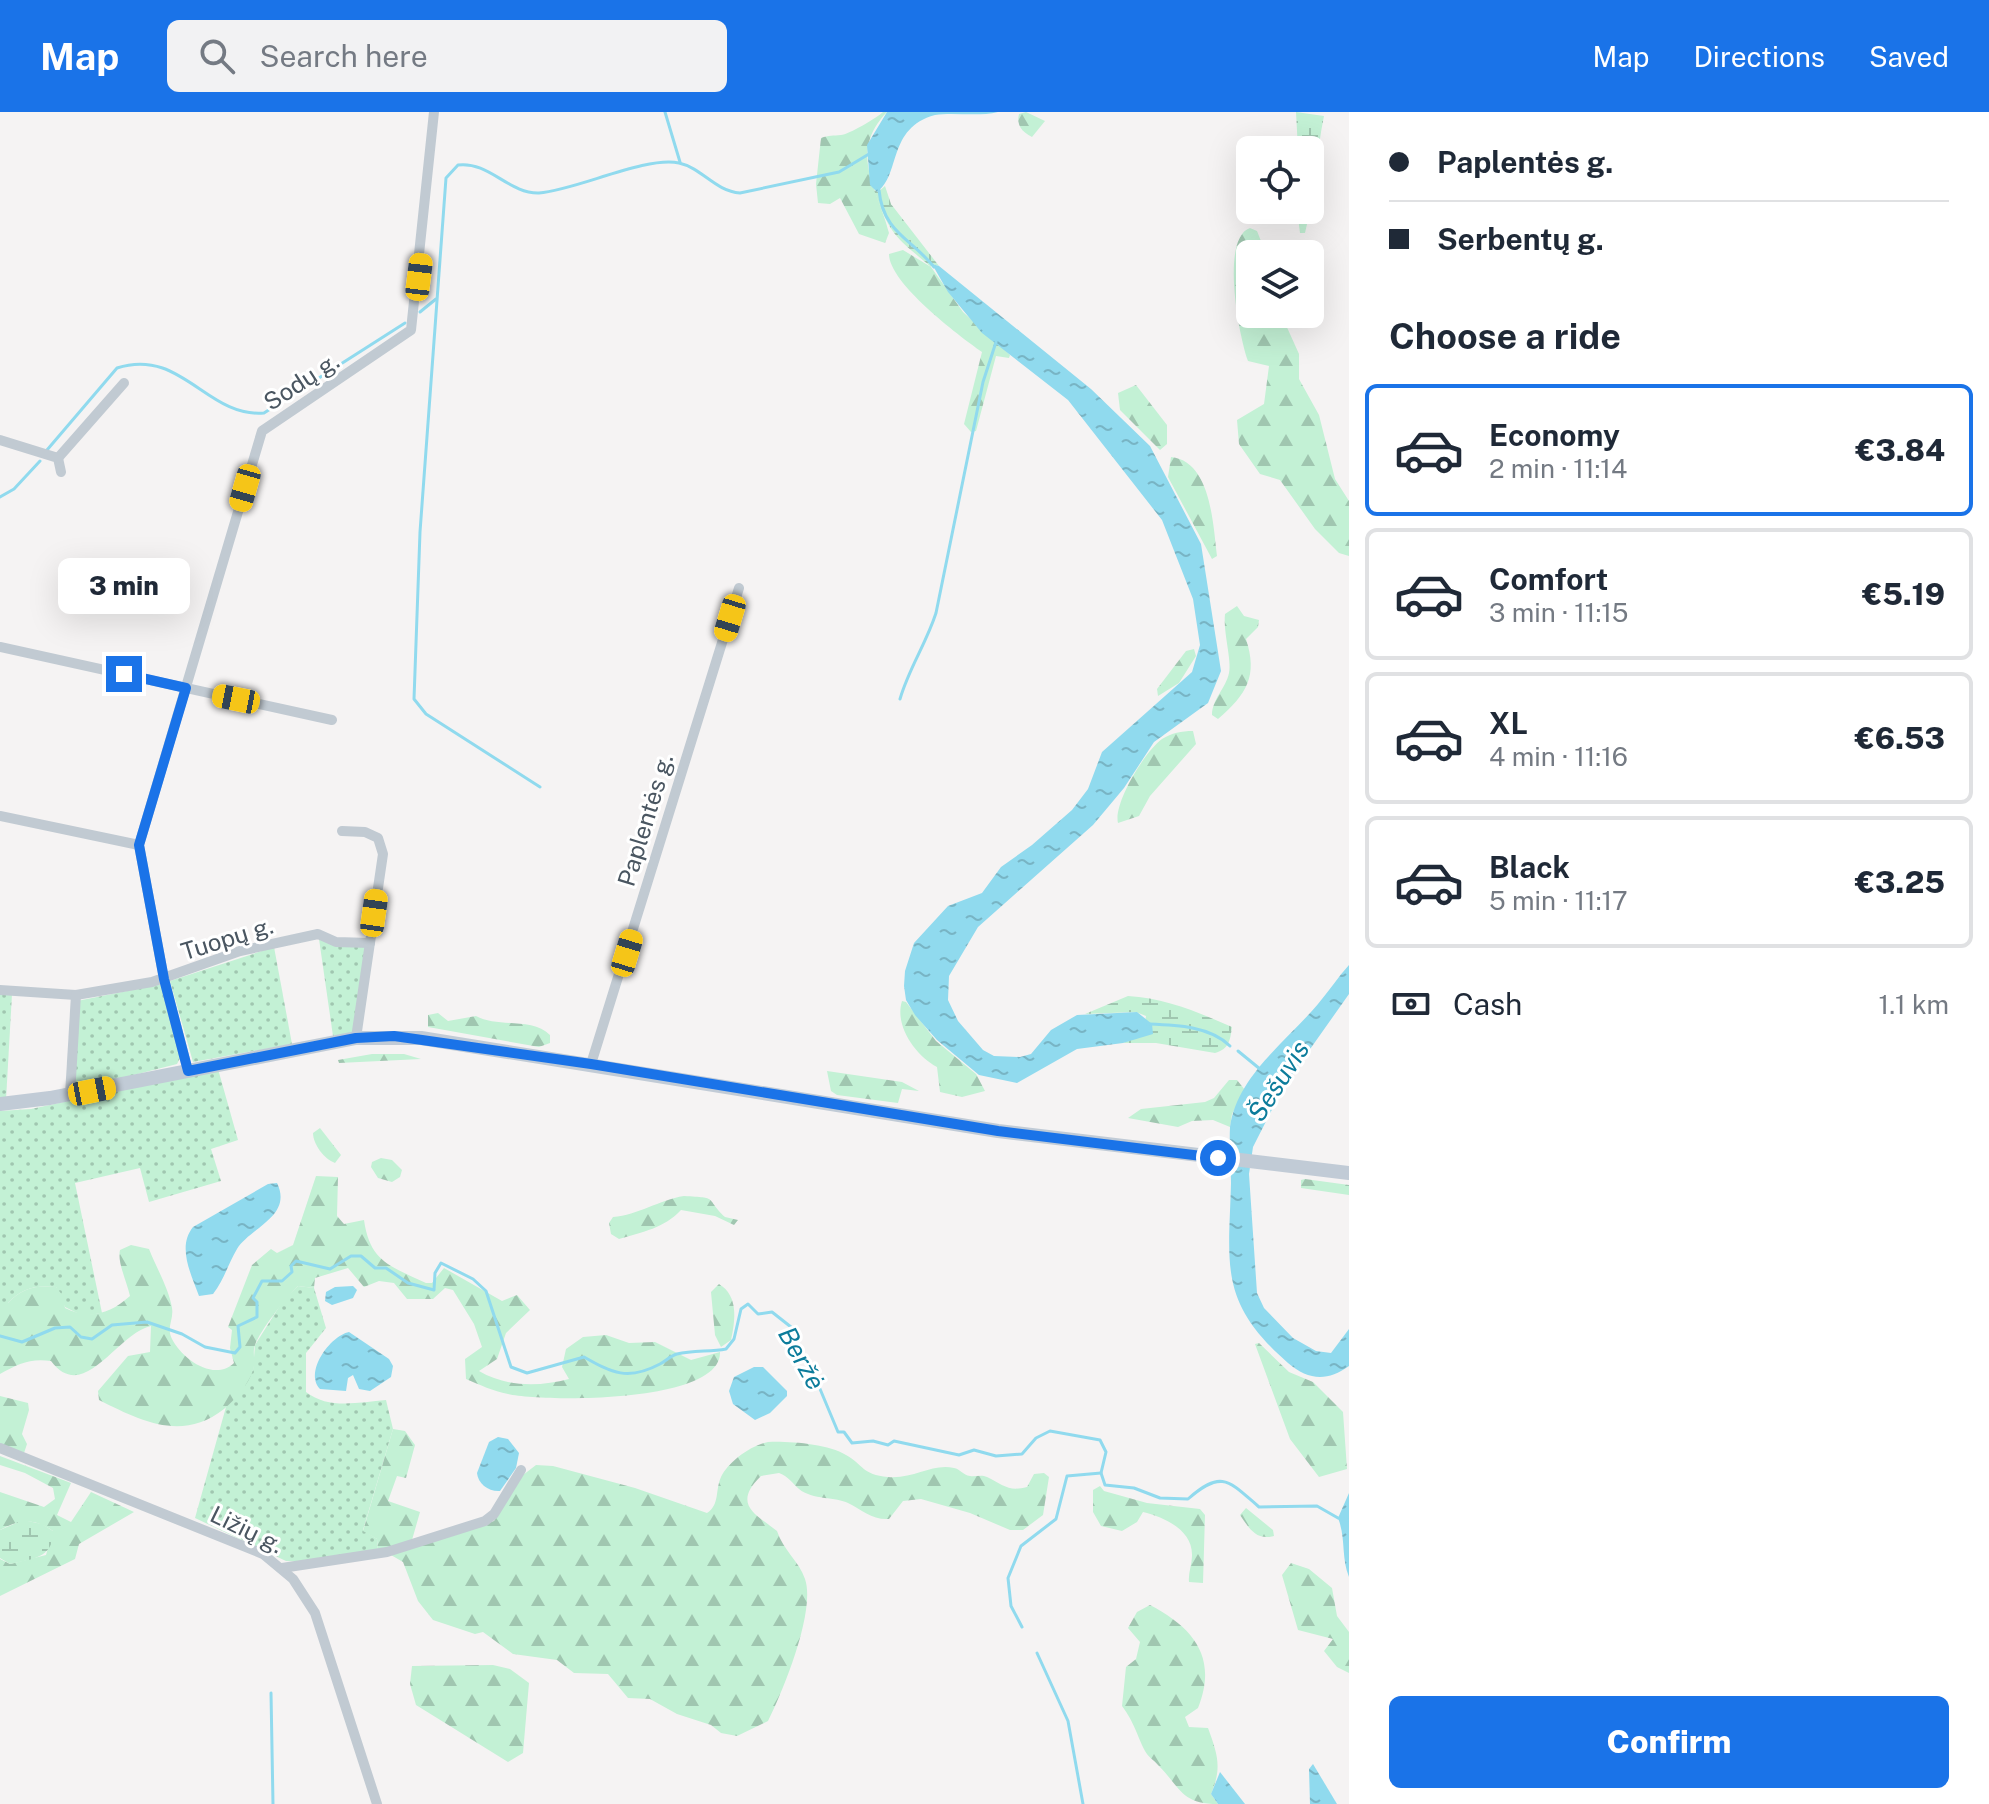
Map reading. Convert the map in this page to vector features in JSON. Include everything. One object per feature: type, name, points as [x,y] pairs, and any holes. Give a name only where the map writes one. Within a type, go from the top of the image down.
[{"type":"main road","points":[[0,1104],[22,1104],[356,1038],[421,1038],[998,1131],[1349,1173]]},
{"type":"street","name":"Sodų g.","points":[[188,1071],[164,979],[139,845],[262,431],[411,330],[434,112]]},
{"type":"street","points":[[58,458],[124,383]]},
{"type":"street","points":[[0,440],[58,458]]},
{"type":"street","points":[[58,458],[61,472]]},
{"type":"street","name":"Paplentės g.","points":[[591,1064],[739,588]]},
{"type":"street","points":[[0,647],[332,720]]},
{"type":"street","points":[[0,816],[139,845]]},
{"type":"street","points":[[342,831],[365,832],[378,838],[382,846],[356,1038]]},
{"type":"street","name":"Tuopų g.","points":[[0,990],[76,995],[164,979],[240,951],[318,934],[336,942],[370,943]]},
{"type":"street","points":[[70,1095],[76,995]]},
{"type":"street","name":"Ližių g.","points":[[0,1448],[219,1535],[263,1554],[282,1568],[305,1594],[315,1613],[377,1804]]},
{"type":"street","points":[[282,1568],[387,1552],[485,1521],[494,1514],[521,1470]]},
{"type":"green space","points":[[887,112],[875,127],[867,157],[873,187],[889,233],[885,243],[859,234],[840,198],[830,204],[818,203],[816,184],[821,138],[850,132]]},
{"type":"green space","points":[[1026,112],[1045,121],[1032,137],[1018,122],[1019,114]]},
{"type":"green space","points":[[1296,112],[1324,116],[1321,136],[1297,136]]},
{"type":"green space","points":[[885,186],[891,204],[939,266],[932,264],[931,267],[890,227],[874,190],[878,192]]},
{"type":"green space","points":[[1299,224],[1307,224],[1305,233],[1300,233]]},
{"type":"green space","points":[[1250,228],[1257,231],[1261,240],[1240,240]]},
{"type":"green space","points":[[903,250],[931,267],[963,312],[1010,355],[1009,358],[996,356],[976,431],[971,432],[964,424],[982,352],[926,308],[900,279],[889,254]]},
{"type":"green space","points":[[1236,250],[1236,304],[1234,289]]},
{"type":"green space","points":[[1239,328],[1287,328],[1299,354],[1299,379],[1319,415],[1335,479],[1349,501],[1349,556],[1339,553],[1315,529],[1280,480],[1260,474],[1239,444],[1237,420],[1264,404],[1269,366],[1248,361]]},
{"type":"green space","points":[[1136,385],[1167,425],[1167,444],[1160,450],[1120,410],[1118,393]]},
{"type":"green space","points":[[1171,457],[1184,461],[1194,470],[1208,496],[1217,556],[1212,559],[1168,477]]},
{"type":"green space","points":[[1237,606],[1244,616],[1259,620],[1258,627],[1246,639],[1251,664],[1247,684],[1218,719],[1212,715],[1213,709],[1230,668],[1225,614]]},
{"type":"green space","points":[[1194,649],[1196,656],[1179,683],[1158,696],[1157,689],[1186,651]]},
{"type":"green space","points":[[1193,731],[1196,744],[1150,796],[1139,816],[1118,823],[1121,803],[1132,778],[1155,745],[1166,737]]},
{"type":"green space","points":[[319,939],[367,945],[354,1032],[333,1036]]},
{"type":"green space","points":[[274,947],[292,1044],[193,1062],[170,981]]},
{"type":"green space","points":[[162,984],[180,1058],[177,1064],[67,1092],[72,1002]]},
{"type":"green space","points":[[0,993],[12,994],[6,1100],[0,1100]]},
{"type":"green space","points":[[1128,996],[1168,1003],[1232,1027],[1228,1044],[1215,1053],[1156,1043],[1123,1043],[1143,1035],[1146,1016],[1136,1012],[1085,1014]]},
{"type":"green space","points":[[902,1001],[906,1002],[936,1041],[976,1074],[985,1091],[962,1097],[940,1092],[937,1067],[922,1056],[904,1030],[900,1011]]},
{"type":"green space","points":[[438,1013],[448,1021],[476,1016],[494,1022],[534,1026],[550,1035],[550,1043],[539,1047],[428,1027],[428,1015]]},
{"type":"green space","points":[[372,1054],[404,1054],[421,1059],[339,1063],[338,1060]]},
{"type":"green space","points":[[218,1069],[238,1140],[211,1149],[221,1181],[149,1202],[140,1168],[75,1183],[102,1313],[83,1316],[65,1307],[56,1287],[29,1289],[8,1303],[0,1303],[0,1111],[31,1109]]},
{"type":"green space","points":[[827,1071],[902,1082],[919,1091],[902,1089],[898,1103],[837,1095],[831,1091]]},
{"type":"green space","points":[[1229,1080],[1237,1080],[1245,1090],[1232,1114],[1230,1127],[1213,1120],[1192,1121],[1178,1127],[1128,1118],[1141,1109],[1205,1102],[1214,1098]]},
{"type":"green space","points":[[320,1128],[341,1155],[335,1163],[323,1155],[315,1142],[313,1133]]},
{"type":"green space","points":[[381,1158],[392,1160],[402,1170],[400,1177],[392,1182],[378,1178],[371,1167],[372,1162]]},
{"type":"green space","points":[[316,1176],[338,1177],[337,1216],[344,1224],[364,1220],[371,1245],[392,1267],[426,1283],[432,1283],[444,1268],[502,1301],[517,1295],[530,1310],[506,1333],[497,1359],[479,1371],[489,1376],[523,1384],[569,1379],[562,1367],[566,1349],[583,1337],[606,1335],[629,1343],[655,1342],[691,1360],[720,1352],[713,1369],[693,1382],[628,1396],[556,1398],[502,1393],[466,1379],[465,1359],[482,1347],[474,1324],[453,1290],[445,1288],[433,1299],[407,1299],[394,1283],[379,1281],[364,1287],[348,1268],[315,1278],[314,1288],[298,1286],[293,1291],[258,1339],[254,1348],[253,1370],[241,1391],[224,1409],[193,1424],[177,1426],[146,1421],[99,1400],[98,1391],[128,1356],[150,1352],[151,1326],[138,1331],[101,1363],[76,1375],[63,1372],[51,1361],[44,1360],[24,1363],[0,1374],[0,1303],[8,1303],[29,1289],[56,1287],[63,1296],[65,1308],[82,1314],[107,1311],[130,1296],[119,1255],[120,1250],[131,1245],[149,1249],[170,1301],[172,1339],[183,1354],[208,1369],[226,1368],[234,1363],[230,1348],[232,1330],[228,1327],[252,1265],[271,1249],[277,1253],[293,1245]]},
{"type":"green space","points":[[1301,1180],[1349,1185],[1349,1195],[1301,1188]]},
{"type":"green space","points":[[684,1196],[707,1198],[725,1217],[738,1220],[734,1225],[715,1216],[681,1210],[668,1221],[645,1231],[619,1239],[611,1234],[609,1223],[613,1217]]},
{"type":"green space","points":[[719,1284],[730,1295],[734,1309],[731,1340],[721,1347],[715,1335],[711,1292]]},
{"type":"green space","points":[[298,1286],[314,1288],[326,1328],[306,1353],[306,1392],[334,1403],[386,1400],[393,1429],[363,1530],[377,1539],[378,1551],[313,1562],[286,1561],[195,1518],[226,1407],[253,1370],[255,1345],[284,1299]]},
{"type":"green space","points":[[1259,1343],[1289,1372],[1313,1382],[1343,1412],[1347,1469],[1319,1477],[1290,1439],[1255,1344]]},
{"type":"green space","points":[[0,1396],[28,1403],[22,1434],[27,1444],[24,1453],[0,1446]]},
{"type":"green space","points":[[393,1429],[405,1431],[415,1445],[406,1478],[397,1476],[388,1501],[420,1512],[412,1540],[378,1551],[377,1539],[363,1531]]},
{"type":"green space","points":[[768,1442],[829,1448],[852,1458],[868,1472],[879,1476],[907,1476],[946,1467],[970,1476],[985,1476],[1015,1489],[1027,1487],[1034,1474],[1044,1473],[1049,1477],[1043,1515],[1023,1530],[1010,1530],[970,1513],[921,1499],[903,1501],[889,1519],[883,1519],[843,1501],[804,1493],[779,1473],[761,1476],[748,1495],[750,1508],[777,1531],[802,1573],[807,1593],[806,1610],[789,1671],[768,1721],[737,1736],[721,1733],[711,1725],[677,1714],[650,1699],[628,1698],[608,1674],[574,1673],[557,1660],[513,1654],[483,1632],[475,1634],[433,1620],[418,1601],[403,1562],[391,1555],[494,1521],[523,1475],[536,1465],[553,1466],[635,1488],[707,1513],[716,1502],[721,1477],[734,1460]]},
{"type":"green space","points":[[0,1456],[71,1483],[57,1515],[71,1522],[91,1492],[134,1512],[79,1544],[75,1559],[0,1596],[0,1559],[10,1564],[46,1555],[53,1531],[27,1522],[0,1530],[0,1492],[44,1507],[55,1499],[53,1488],[25,1473],[0,1465]]},
{"type":"green space","points":[[1100,1486],[1104,1491],[1147,1503],[1200,1509],[1205,1515],[1203,1583],[1189,1582],[1191,1547],[1182,1532],[1168,1521],[1143,1512],[1137,1522],[1122,1531],[1101,1526],[1093,1512],[1093,1490]]},
{"type":"green space","points":[[1246,1508],[1273,1530],[1274,1536],[1262,1537],[1250,1529],[1240,1515]]},
{"type":"green space","points":[[23,1520],[42,1524],[53,1531],[50,1547],[40,1556],[10,1564],[0,1558],[0,1530]]},
{"type":"green space","points":[[1291,1563],[1309,1569],[1332,1588],[1337,1616],[1349,1632],[1349,1673],[1337,1667],[1324,1651],[1333,1639],[1298,1630],[1282,1575]]},
{"type":"green space","points":[[1150,1605],[1190,1635],[1203,1660],[1205,1674],[1198,1708],[1185,1717],[1189,1727],[1208,1728],[1217,1761],[1217,1777],[1211,1794],[1218,1804],[1196,1801],[1183,1793],[1146,1753],[1122,1706],[1126,1667],[1136,1659],[1140,1642],[1128,1628],[1137,1612]]},
{"type":"green space","points":[[493,1665],[510,1669],[529,1683],[523,1753],[508,1762],[416,1705],[410,1684],[412,1666]]},
{"type":"water","points":[[887,112],[998,112],[935,115],[920,121],[902,141],[889,175],[877,192],[870,185],[867,145]]},
{"type":"water","points":[[932,264],[939,266],[1091,389],[1150,446],[1201,544],[1221,671],[1208,703],[1154,742],[1124,788],[1093,825],[978,927],[949,976],[948,1000],[958,1021],[983,1050],[994,1056],[1020,1057],[1031,1054],[1051,1030],[1077,1015],[1137,1012],[1152,1024],[1153,1034],[1123,1043],[1077,1049],[1017,1083],[979,1075],[937,1040],[915,1015],[906,1000],[904,986],[905,971],[914,943],[948,906],[982,893],[1001,867],[1072,810],[1088,789],[1102,752],[1192,672],[1200,645],[1193,599],[1162,520],[1068,400],[982,333],[948,292]]},
{"type":"water","name":"Šešuvis","points":[[1349,965],[1349,994],[1284,1086],[1253,1147],[1249,1174],[1257,1293],[1264,1308],[1293,1338],[1316,1351],[1331,1353],[1349,1329],[1349,1366],[1333,1375],[1318,1377],[1303,1373],[1288,1363],[1265,1341],[1249,1321],[1239,1301],[1232,1281],[1230,1260],[1230,1127],[1242,1091],[1253,1075]]},
{"type":"water","points":[[277,1183],[280,1194],[275,1213],[243,1241],[213,1294],[199,1296],[186,1252],[188,1235],[193,1227],[268,1184]]},
{"type":"water","points":[[353,1286],[357,1290],[353,1298],[332,1305],[325,1301],[326,1292],[335,1287]]},
{"type":"water","points":[[349,1332],[389,1359],[393,1366],[391,1377],[370,1391],[359,1389],[353,1375],[348,1378],[346,1391],[320,1389],[315,1373],[321,1356],[334,1340]]},
{"type":"water","points":[[754,1367],[763,1367],[787,1391],[787,1396],[770,1413],[755,1420],[733,1404],[729,1391],[734,1377]]},
{"type":"water","points":[[498,1437],[508,1439],[519,1453],[516,1468],[500,1491],[485,1486],[479,1481],[477,1473],[489,1442]]},
{"type":"water","points":[[1349,1493],[1349,1577],[1338,1518]]},
{"type":"water","points":[[1313,1764],[1337,1804],[1310,1804],[1309,1769]]},
{"type":"water","points":[[1220,1772],[1245,1804],[1218,1804],[1211,1794]]},
{"type":"waterway","points":[[665,112],[680,162]]},
{"type":"waterway","points":[[540,787],[426,714],[414,699],[420,532],[446,178],[458,165],[469,165],[518,188],[539,193],[665,162],[687,166],[723,188],[740,193],[839,172],[869,154]]},
{"type":"waterway","points":[[879,190],[892,226],[934,267]]},
{"type":"waterway","points":[[420,312],[436,299]]},
{"type":"waterway","points":[[47,450],[117,368],[139,364],[159,367],[177,374],[226,405],[244,412],[264,413],[405,323]]},
{"type":"waterway","points":[[900,699],[936,613],[983,382],[996,342]]},
{"type":"waterway","points":[[0,497],[14,489],[40,461]]},
{"type":"waterway","points":[[1148,1024],[1203,1031],[1230,1046]]},
{"type":"waterway","name":"Šešuvis","points":[[1238,1051],[1260,1069]]},
{"type":"waterway","name":"Beržė","points":[[0,1336],[22,1342],[55,1328],[70,1327],[81,1337],[92,1339],[112,1325],[147,1322],[182,1334],[205,1347],[235,1353],[240,1347],[238,1326],[257,1317],[257,1302],[253,1298],[262,1281],[282,1281],[292,1272],[291,1266],[296,1261],[330,1269],[351,1256],[361,1256],[375,1268],[386,1268],[408,1283],[434,1290],[435,1273],[441,1263],[473,1279],[486,1291],[511,1367],[527,1373],[584,1357],[612,1371],[639,1372],[677,1354],[726,1349],[734,1339],[741,1309],[748,1304],[758,1314],[772,1312],[791,1327],[795,1347],[810,1365],[838,1432],[844,1432],[852,1443],[873,1441],[888,1445],[894,1441],[959,1455],[974,1450],[996,1456],[1022,1454],[1036,1438],[1050,1431],[1100,1440],[1106,1452],[1101,1473],[1105,1485],[1134,1488],[1160,1498],[1188,1499],[1209,1484],[1225,1482],[1259,1507],[1317,1506],[1338,1518],[1349,1520]]},
{"type":"waterway","points":[[1022,1627],[1011,1606],[1008,1578],[1021,1546],[1056,1519],[1067,1476],[1101,1473]]},
{"type":"waterway","points":[[1037,1653],[1068,1721],[1083,1804]]},
{"type":"waterway","points":[[271,1693],[273,1804]]},
{"type":"route","points":[[124,674],[186,688],[139,845],[164,979],[188,1071],[356,1038],[421,1038],[998,1131],[1218,1158]]}]
